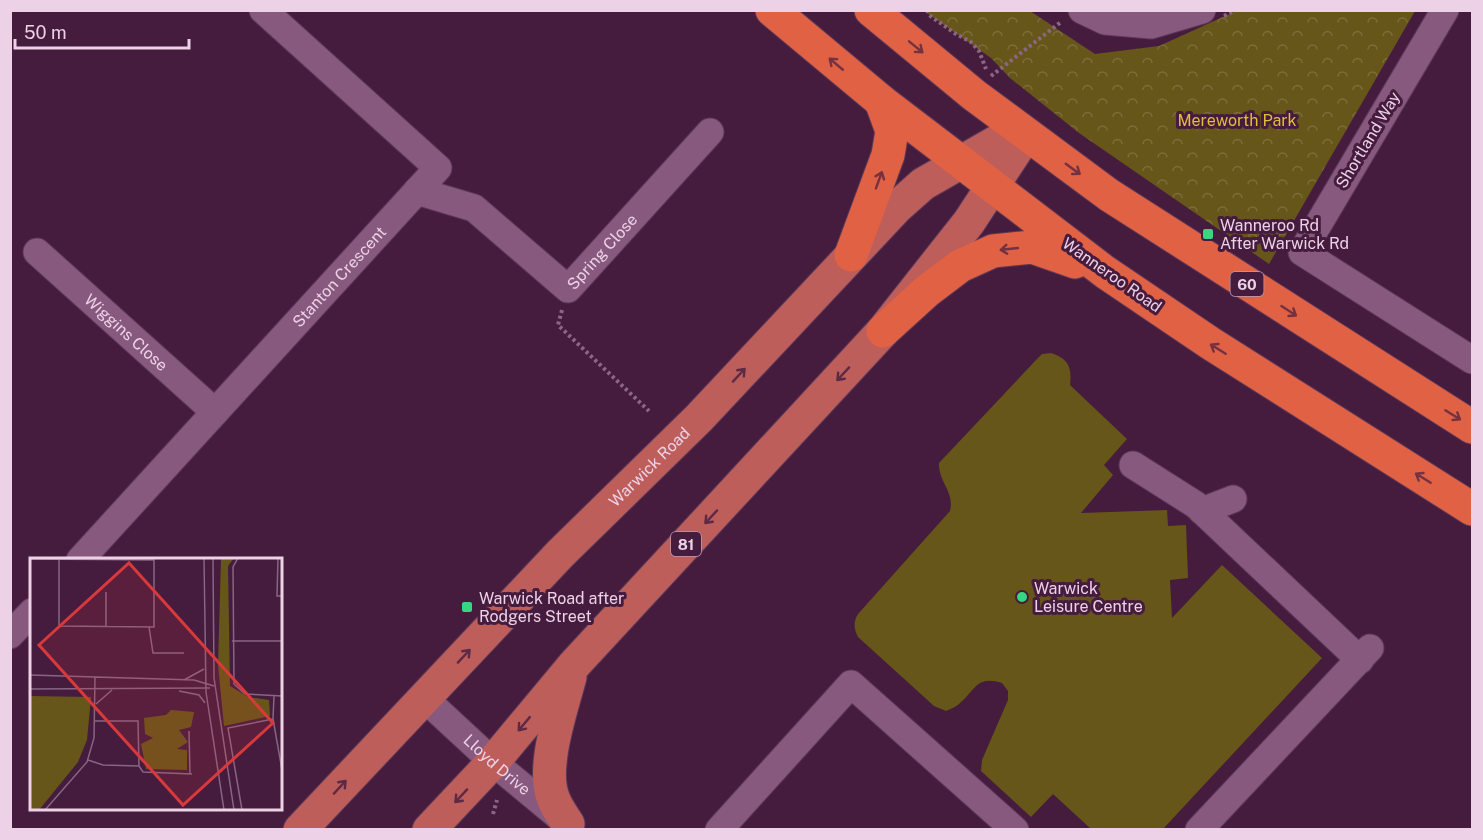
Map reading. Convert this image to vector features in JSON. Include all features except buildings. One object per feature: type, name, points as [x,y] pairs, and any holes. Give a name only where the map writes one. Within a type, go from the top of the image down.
[{"type":"highway","name":"Wanneroo Road","points":[[772,10],[881,101],[1106,272],[1210,343],[1473,509]]},
{"type":"highway","name":"60","points":[[871,10],[974,95],[1109,195],[1473,427]]},
{"type":"highway","points":[[851,255],[889,147],[892,131],[881,101]]},
{"type":"highway","points":[[883,331],[927,291],[960,266],[993,251],[1032,247],[1106,272]]},
{"type":"main road","name":"Warwick Road","points":[[300,830],[560,554],[699,418],[896,208],[923,184],[1022,132]]},
{"type":"main road","name":"81","points":[[429,830],[493,762],[573,666],[883,331],[969,222],[992,187],[1022,132]]},
{"type":"main road","points":[[571,827],[553,798],[550,771],[551,747],[573,666]]},
{"type":"street","name":"Stanton Crescent","points":[[82,558],[438,168],[263,10]]},
{"type":"street","name":"Shortland Way","points":[[1445,10],[1302,252],[1473,360]]},
{"type":"street","points":[[1073,15],[1105,21],[1151,25],[1209,15]]},
{"type":"street","name":"Spring Close","points":[[417,191],[474,208],[568,289],[710,132]]},
{"type":"street","name":"Wiggins Close","points":[[37,252],[215,412]]},
{"type":"street","points":[[1133,465],[1202,511],[1365,654],[1199,830]]},
{"type":"street","points":[[1202,511],[1233,499]]},
{"type":"street","points":[[10,635],[30,614]]},
{"type":"street","points":[[719,830],[851,684],[1015,830]]},
{"type":"street","name":"Lloyd Drive","points":[[424,698],[493,762],[571,827]]},
{"type":"path","points":[[927,10],[929,15],[971,42],[979,51],[990,77],[1073,15]]},
{"type":"path","points":[[1209,15],[1236,10]]},
{"type":"path","points":[[568,289],[558,325],[649,411]]},
{"type":"green space","name":"Mereworth Park","points":[[924,11],[1030,11],[1095,54],[1159,46],[1236,11],[1415,11],[1269,264],[1079,133],[1010,78],[991,58]]},
{"type":"green space","name":"Warwick Leisure Centre","points":[[1051,353],[1062,358],[1068,365],[1070,385],[1127,439],[1104,465],[1113,475],[1081,513],[1167,510],[1168,526],[1186,525],[1188,578],[1170,580],[1172,618],[1222,565],[1322,658],[1163,829],[1091,829],[1053,794],[1031,817],[981,771],[982,760],[1008,700],[1008,691],[1002,683],[981,682],[958,705],[946,711],[934,706],[858,637],[855,628],[858,614],[950,511],[950,498],[939,470],[939,463],[1042,354]]},
{"type":"place","name":"Wanneroo Rd After Warwick Rd","points":[[1208,234]]},
{"type":"place","name":"Warwick Leisure Centre","points":[[1022,597]]},
{"type":"place","name":"Warwick Road after Rodgers Street","points":[[467,607]]}]
